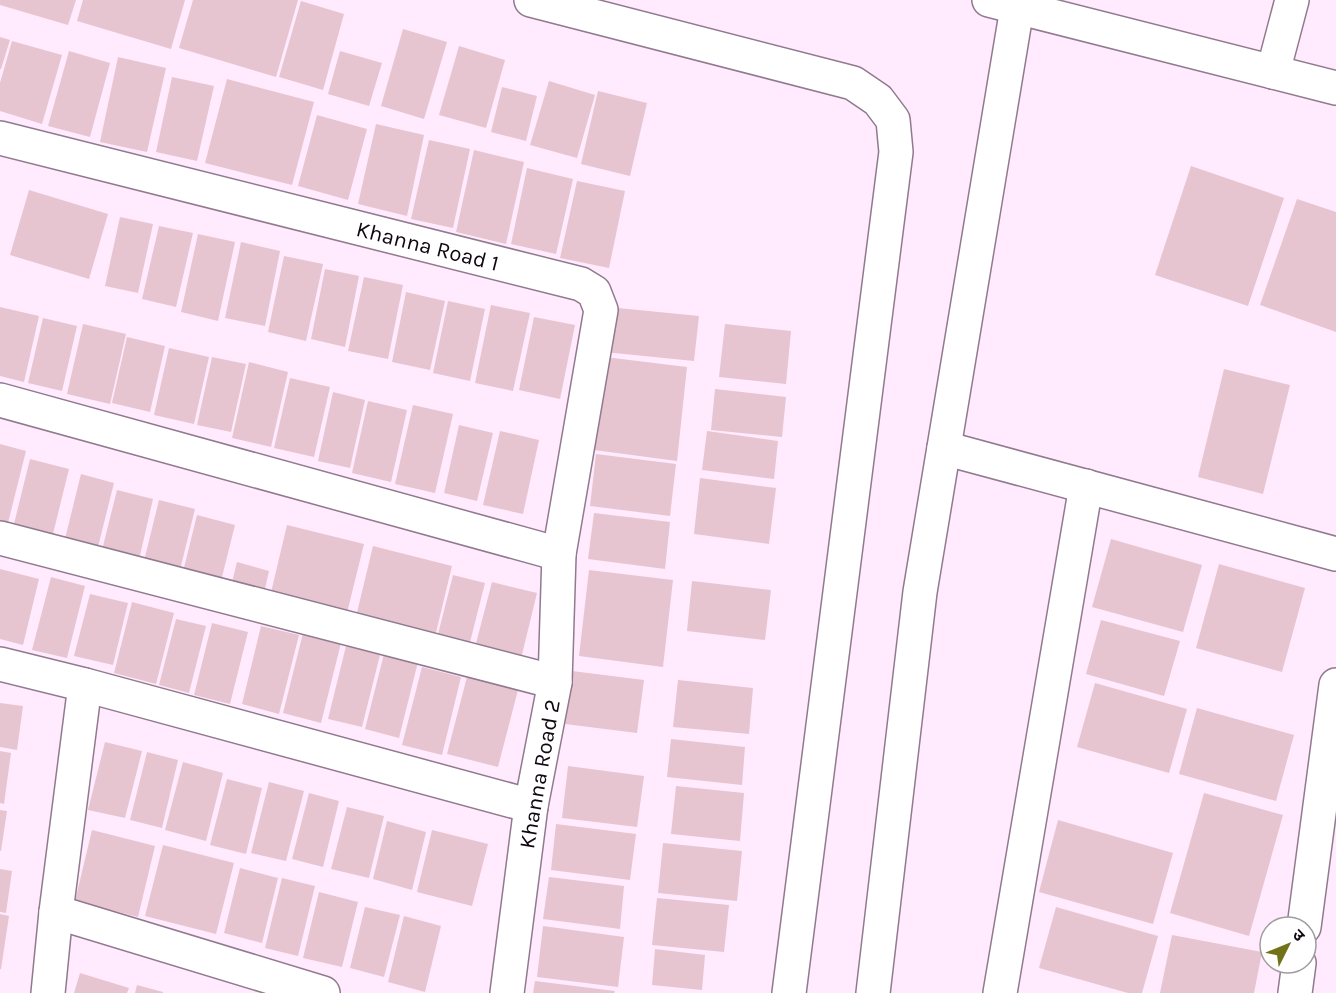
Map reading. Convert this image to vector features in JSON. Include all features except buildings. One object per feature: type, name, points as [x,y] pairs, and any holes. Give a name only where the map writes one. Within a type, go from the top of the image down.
[{"type":"street","points":[[531,0],[853,83],[878,100],[892,120],[896,152],[789,993]]},
{"type":"street","points":[[1273,72],[1292,0]]},
{"type":"street","points":[[873,993],[920,592],[944,448],[1003,4],[1336,88]]},
{"type":"street","name":"Khanna Road 1","points":[[0,138],[581,284],[594,292],[601,309],[559,554]]},
{"type":"street","points":[[0,400],[559,554]]},
{"type":"street","points":[[944,448],[1336,554]]},
{"type":"street","points":[[1000,993],[1086,486]]},
{"type":"street","points":[[0,538],[555,682]]},
{"type":"street","name":"Khanna Road 2","points":[[507,993],[531,806],[555,682],[559,554]]},
{"type":"street","points":[[0,664],[531,806]]},
{"type":"street","points":[[48,993],[85,685]]},
{"type":"street","points":[[1308,915],[1324,871],[1336,685]]},
{"type":"street","points":[[56,912],[323,993]]},
{"type":"street","points":[[1295,993],[1297,975]]}]
